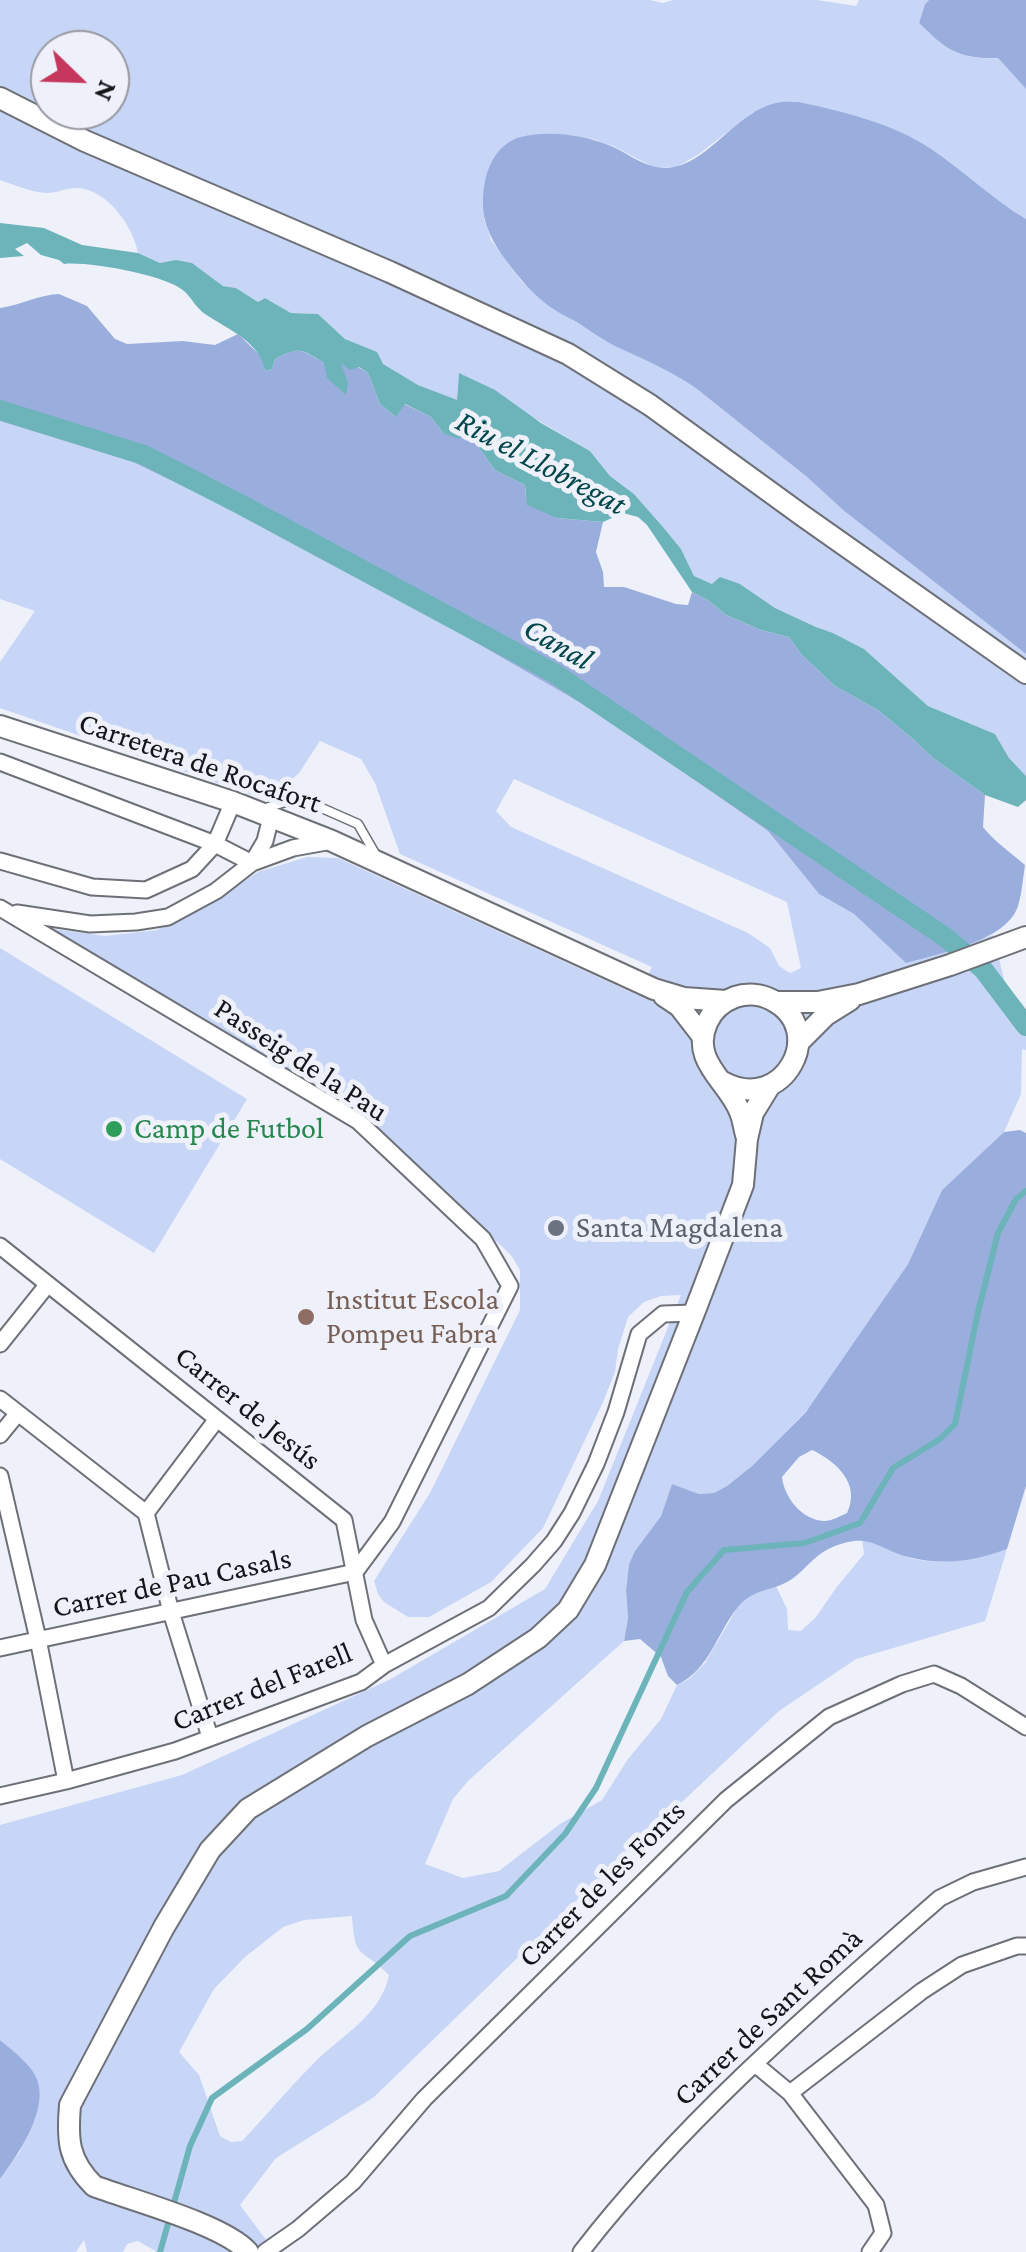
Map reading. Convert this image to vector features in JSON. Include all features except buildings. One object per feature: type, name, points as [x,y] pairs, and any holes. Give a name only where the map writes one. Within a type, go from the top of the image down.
[{"type":"street","points":[[0,98],[85,141],[390,272],[568,354],[650,405],[1026,673]]},
{"type":"street","name":"Carretera de Rocafort","points":[[0,726],[233,802],[332,840],[654,989]]},
{"type":"street","points":[[0,762],[215,844],[252,862],[332,840]]},
{"type":"street","points":[[0,861],[92,888],[146,890],[192,869],[215,844],[233,802]]},
{"type":"street","points":[[1,910],[90,924],[168,917],[216,891],[252,862],[265,841],[263,814]]},
{"type":"street","name":"Passeig de la Pau","points":[[1,910],[358,1121],[483,1239],[510,1286],[392,1522],[355,1572]]},
{"type":"street","points":[[776,1002],[818,1002],[859,994],[1026,937]]},
{"type":"street","points":[[248,2252],[241,2243],[215,2229],[94,2186],[80,2173],[71,2152],[70,2105],[210,1850],[248,1809],[366,1736],[468,1684],[538,1638],[568,1610],[595,1565],[743,1185],[753,1113],[769,1087],[788,1071],[796,1058],[798,1043],[791,1017],[769,998],[684,998],[654,989]]},
{"type":"street","points":[[654,989],[679,1006],[703,1037],[707,1062],[740,1111],[747,1139]]},
{"type":"street","points":[[798,1043],[826,1015],[859,994]]},
{"type":"street","points":[[703,1037],[713,1013],[726,1001]]},
{"type":"street","points":[[723,1082],[750,1090],[769,1087]]},
{"type":"street","name":"Carrer de Jesús","points":[[0,1246],[344,1520],[364,1620],[384,1665]]},
{"type":"street","points":[[0,1344],[48,1284]]},
{"type":"street","name":"Carrer del Farell","points":[[66,1781],[175,1751],[361,1682],[384,1665],[489,1608],[554,1542],[596,1464],[639,1334],[662,1314],[694,1313]]},
{"type":"street","points":[[0,1399],[146,1513],[171,1612],[210,1736]]},
{"type":"street","points":[[0,1435],[18,1413]]},
{"type":"street","points":[[146,1513],[217,1419]]},
{"type":"street","points":[[0,1476],[66,1781],[0,1796]]},
{"type":"street","name":"Carrer de Pau Casals","points":[[0,1648],[355,1572]]},
{"type":"street","name":"Carrer de les Fonts","points":[[266,2252],[353,2182],[424,2099],[726,1800],[829,1717],[934,1674],[1026,1727]]},
{"type":"street","name":"Carrer de Sant Romà","points":[[581,2252],[674,2142],[940,1898],[973,1882],[1026,1867]]},
{"type":"street","points":[[790,2093],[922,1991],[962,1965],[1026,1946]]},
{"type":"street","points":[[755,2064],[790,2093],[876,2204],[883,2232],[870,2252]]},
{"type":"lane","points":[[263,814],[298,798],[358,824],[379,861]]},
{"type":"shaded area","points":[[0,0],[817,0],[856,6],[859,0],[929,0],[919,23],[963,55],[998,58],[1026,89],[1026,219],[865,119],[799,102],[752,113],[677,167],[655,168],[613,146],[568,135],[484,218],[491,240],[522,282],[557,311],[618,347],[680,376],[1026,654],[1026,776],[995,734],[928,706],[864,649],[775,608],[740,584],[712,584],[694,576],[681,549],[663,527],[590,451],[459,374],[457,401],[382,364],[376,352],[345,339],[318,314],[291,313],[265,298],[258,302],[236,288],[223,286],[192,263],[160,263],[138,253],[131,232],[117,211],[88,190],[50,193],[0,180]]},
{"type":"shaded area","points":[[929,0],[1026,0],[1026,89],[998,58],[963,55],[929,33],[919,23]]},
{"type":"shaded area","points":[[779,102],[799,102],[867,120],[916,140],[1026,219],[1026,654],[697,389],[612,344],[543,301],[511,266],[489,231],[483,203],[487,174],[497,153],[514,140],[543,134],[578,136],[611,146],[649,165],[674,167],[700,155],[762,108]]},
{"type":"shaded area","points":[[59,294],[87,306],[115,339],[127,344],[183,341],[215,345],[238,334],[263,358],[265,371],[272,369],[275,359],[295,351],[324,363],[339,360],[358,367],[368,373],[380,404],[396,417],[404,404],[431,417],[443,433],[462,428],[495,470],[525,485],[526,497],[557,518],[603,522],[596,552],[604,587],[624,587],[688,605],[692,592],[726,615],[789,637],[835,686],[878,710],[933,758],[985,795],[983,827],[1025,865],[1018,906],[1011,918],[970,944],[906,963],[854,914],[819,894],[768,831],[600,714],[421,611],[228,508],[133,462],[0,421],[0,308]]},
{"type":"shaded area","points":[[0,421],[133,462],[228,508],[421,611],[600,714],[768,831],[819,894],[854,914],[906,962],[993,935],[1007,991],[1026,1014],[1021,1094],[1004,1132],[942,1190],[908,1264],[816,1401],[727,1486],[714,1493],[699,1494],[672,1484],[661,1516],[629,1564],[624,1641],[468,1781],[453,1799],[425,1864],[463,1878],[499,1871],[560,1824],[602,1800],[628,1759],[661,1719],[677,1685],[705,1663],[739,1605],[750,1595],[776,1586],[787,1609],[788,1630],[801,1631],[864,1554],[862,1540],[925,1561],[967,1559],[1007,1549],[985,1621],[856,1659],[779,1711],[374,2097],[276,2158],[240,2205],[275,2252],[157,2252],[138,2241],[127,2244],[123,2252],[87,2252],[84,2240],[76,2252],[0,2252],[0,2179],[20,2151],[35,2117],[31,2069],[0,2040],[0,1825],[182,1775],[389,1680],[545,1589],[598,1501],[681,1295],[644,1302],[628,1317],[615,1372],[603,1402],[543,1528],[491,1582],[429,1617],[408,1617],[384,1602],[374,1581],[430,1493],[520,1310],[520,1270],[511,1255],[365,1119],[46,928],[105,936],[157,930],[207,906],[258,872],[307,857],[338,858],[637,995],[652,967],[400,854],[375,783],[361,759],[320,741],[299,773],[269,801],[0,708],[0,662],[35,611],[0,599]],"holes":[[[514,779],[787,902],[801,968],[790,973],[779,966],[770,948],[748,933],[511,827],[496,811]],[[352,1916],[355,1941],[361,1952],[389,1975],[378,2002],[304,2073],[242,2141],[231,2142],[220,2136],[199,2075],[179,2052],[214,1989],[245,1957],[283,1927],[304,1920]]]},
{"type":"shaded area","name":"Camp de Futbol","points":[[0,948],[247,1099],[154,1253],[0,1159]]},
{"type":"shaded area","points":[[1004,1132],[1026,1133],[1026,1486],[1007,1549],[946,1562],[908,1557],[866,1541],[835,1546],[792,1579],[744,1601],[698,1669],[677,1685],[668,1676],[661,1657],[640,1639],[624,1641],[629,1564],[661,1516],[672,1484],[699,1494],[714,1493],[752,1466],[806,1412],[908,1264],[942,1190]],"holes":[[[812,1450],[844,1475],[851,1493],[847,1513],[824,1521],[808,1517],[796,1506],[782,1477],[799,1457]]]},
{"type":"shaded area","points":[[0,2040],[32,2070],[40,2094],[29,2134],[0,2179]]},
{"type":"water","name":"Riu el Llobregat","points":[[0,223],[44,228],[82,245],[138,253],[160,263],[192,263],[223,286],[236,288],[258,302],[265,298],[291,313],[318,314],[345,339],[377,352],[383,364],[418,385],[457,400],[459,373],[495,390],[590,451],[663,527],[681,549],[694,576],[712,584],[720,577],[740,584],[775,608],[864,649],[928,706],[995,734],[1026,776],[1026,800],[1018,807],[985,795],[933,758],[878,710],[835,686],[789,637],[726,615],[692,592],[638,517],[623,513],[603,522],[557,518],[527,505],[525,485],[495,470],[467,431],[462,429],[459,439],[443,433],[431,417],[405,404],[396,417],[380,404],[368,373],[359,367],[350,370],[341,363],[348,383],[346,395],[327,378],[324,363],[305,352],[283,355],[275,359],[272,369],[265,371],[250,344],[202,312],[175,285],[126,270],[64,264],[41,255],[27,243],[15,249],[24,256],[0,258]]},
{"type":"waterway","name":"Canal","points":[[0,410],[144,455],[554,673],[945,937],[983,969],[1026,1026]]},
{"type":"waterway","points":[[160,2252],[190,2146],[212,2098],[307,2029],[410,1936],[506,1896],[565,1834],[596,1788],[687,1592],[724,1550],[805,1543],[860,1523],[893,1468],[940,1439],[955,1424],[998,1233],[1016,1199],[1026,1191]]},
{"type":"place","name":"Camp de Futbol","points":[[114,1129]]},
{"type":"place","name":"Santa Magdalena","points":[[556,1228]]},
{"type":"place","name":"Institut Escola Pompeu Fabra","points":[[306,1317]]}]
